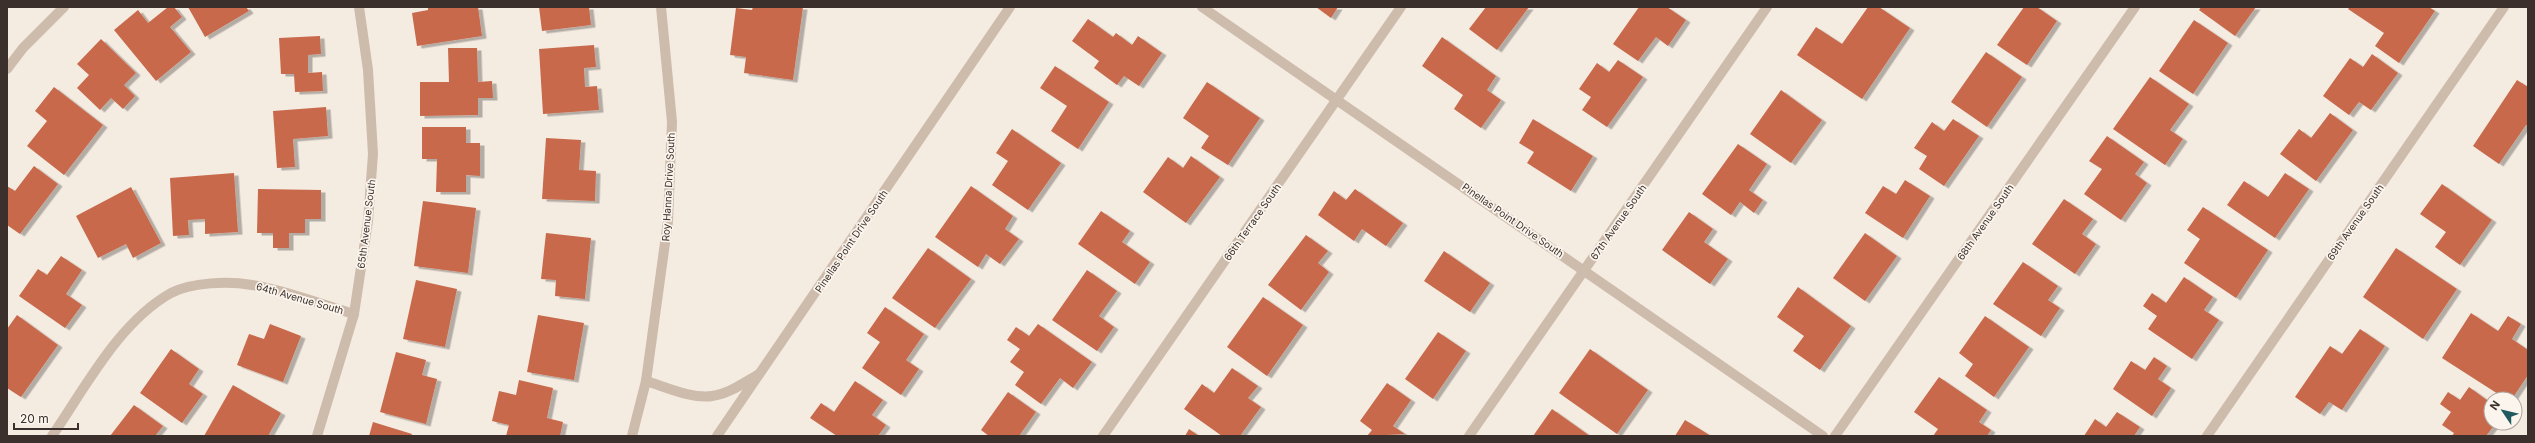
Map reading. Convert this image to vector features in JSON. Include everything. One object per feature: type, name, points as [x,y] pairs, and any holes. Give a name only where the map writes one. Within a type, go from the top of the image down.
[{"type":"street","points":[[7,69],[23,48],[64,7]]},
{"type":"street","name":"65th Avenue South","points":[[317,436],[324,419],[354,314],[368,221],[374,154],[368,70],[359,7]]},
{"type":"street","name":"Roy Hanna Drive South","points":[[632,436],[646,381],[668,221],[672,122],[661,7]]},
{"type":"street","name":"Pinellas Point Drive South","points":[[646,381],[690,394],[712,396],[735,388],[762,372],[1010,7]]},
{"type":"street","name":"Pinellas Point Drive South","points":[[1202,7],[1338,99],[1823,436]]},
{"type":"street","name":"66th Terrace South","points":[[1103,436],[1401,7]]},
{"type":"street","name":"67th Avenue South","points":[[1469,436],[1767,7]]},
{"type":"street","name":"68th Avenue South","points":[[1835,436],[2135,7]]},
{"type":"street","name":"69th Avenue South","points":[[2207,436],[2504,7]]},
{"type":"street","name":"64th Avenue South","points":[[52,436],[111,350],[137,317],[172,292],[213,282],[252,285],[354,314]]},
{"type":"street","points":[[717,436],[762,372]]},
{"type":"building","points":[[168,7],[174,7],[182,17],[170,27],[191,52],[156,81],[114,30],[138,10],[148,23]]},
{"type":"building","points":[[188,7],[246,7],[249,11],[205,37]]},
{"type":"building","points":[[428,7],[478,7],[482,36],[417,46],[412,13],[428,10]]},
{"type":"building","points":[[539,7],[589,7],[591,25],[542,31]]},
{"type":"building","points":[[753,7],[803,7],[793,80],[744,73],[746,57],[730,55],[736,8],[752,10]]},
{"type":"building","points":[[1316,7],[1338,7],[1331,18]]},
{"type":"building","points":[[1486,7],[1529,7],[1497,50],[1469,29]]},
{"type":"building","points":[[1639,7],[1667,7],[1686,20],[1668,46],[1656,37],[1638,61],[1613,44]]},
{"type":"building","points":[[1868,7],[1879,7],[1910,28],[1862,99],[1797,55],[1816,27],[1842,44]]},
{"type":"building","points":[[2024,7],[2037,7],[2057,21],[2027,65],[1997,45]]},
{"type":"building","points":[[2201,7],[2256,7],[2235,36],[2199,10]]},
{"type":"building","points":[[2350,7],[2429,7],[2435,11],[2399,63],[2375,46],[2384,33],[2348,9]]},
{"type":"building","points":[[1088,19],[1113,37],[1116,33],[1132,45],[1138,36],[1162,53],[1139,86],[1124,76],[1117,85],[1094,68],[1099,61],[1072,41]]},
{"type":"building","points":[[2194,20],[2228,43],[2193,94],[2159,71]]},
{"type":"building","points":[[320,36],[321,54],[308,55],[308,73],[322,72],[323,91],[295,92],[294,74],[281,74],[279,38]]},
{"type":"building","points":[[1442,37],[1496,76],[1487,90],[1501,100],[1481,128],[1454,109],[1463,95],[1422,66]]},
{"type":"building","points":[[101,39],[136,73],[124,85],[135,96],[123,109],[111,98],[100,110],[77,88],[89,75],[77,64]]},
{"type":"building","points":[[594,45],[596,67],[584,68],[585,87],[597,86],[599,110],[543,114],[539,49]]},
{"type":"building","points":[[448,48],[477,48],[478,82],[492,81],[493,98],[478,98],[478,115],[420,116],[420,82],[449,82]]},
{"type":"building","points":[[1986,52],[2022,77],[1987,127],[1951,102]]},
{"type":"building","points":[[2372,54],[2398,73],[2371,110],[2359,102],[2349,115],[2323,96],[2350,58],[2363,67]]},
{"type":"building","points":[[1618,60],[1643,77],[1607,127],[1582,110],[1591,97],[1579,89],[1597,63],[1609,72]]},
{"type":"building","points":[[1055,66],[1109,102],[1078,149],[1051,131],[1067,106],[1040,88]]},
{"type":"building","points":[[2150,77],[2189,104],[2170,130],[2183,139],[2165,165],[2113,129]]},
{"type":"building","points":[[2517,80],[2528,87],[2528,126],[2526,125],[2499,164],[2473,146]]},
{"type":"building","points":[[1207,82],[1260,118],[1228,165],[1201,148],[1209,136],[1183,118]]},
{"type":"building","points":[[54,87],[103,125],[64,175],[27,146],[47,121],[35,111]]},
{"type":"building","points":[[1781,90],[1822,120],[1791,163],[1750,134]]},
{"type":"building","points":[[326,107],[328,136],[293,139],[295,167],[277,168],[273,111]]},
{"type":"building","points":[[2330,113],[2353,130],[2316,181],[2280,154],[2299,129],[2311,138]]},
{"type":"building","points":[[1533,119],[1593,156],[1571,191],[1527,163],[1534,152],[1519,143]]},
{"type":"building","points":[[1953,119],[1979,136],[1944,186],[1919,169],[1927,156],[1914,148],[1932,122],[1944,131]]},
{"type":"building","points":[[422,127],[466,127],[466,143],[480,143],[480,176],[466,175],[466,192],[436,192],[437,159],[422,159]]},
{"type":"building","points":[[1012,129],[1061,163],[1028,210],[992,185],[1008,161],[996,153]]},
{"type":"building","points":[[2107,136],[2144,162],[2135,174],[2147,183],[2121,220],[2084,194],[2102,169],[2089,161]]},
{"type":"building","points":[[546,138],[581,140],[579,170],[596,171],[595,201],[542,199]]},
{"type":"building","points":[[1738,144],[1767,164],[1749,190],[1763,200],[1754,213],[1740,202],[1731,215],[1702,194]]},
{"type":"building","points":[[1191,156],[1220,177],[1186,223],[1143,192],[1168,157],[1183,168]]},
{"type":"building","points":[[34,166],[58,184],[20,234],[7,225],[7,186],[15,191]]},
{"type":"building","points":[[234,173],[238,232],[205,234],[205,219],[188,220],[189,235],[173,236],[170,178]]},
{"type":"building","points":[[2285,173],[2309,189],[2275,238],[2227,205],[2244,181],[2268,197]]},
{"type":"building","points":[[1905,180],[1930,196],[1903,238],[1865,213],[1883,186],[1896,194]]},
{"type":"building","points":[[2442,184],[2492,220],[2460,265],[2435,247],[2446,232],[2420,214]]},
{"type":"building","points":[[971,186],[1013,216],[1005,229],[1019,239],[1000,264],[986,254],[978,267],[935,237]]},
{"type":"building","points":[[131,187],[161,243],[133,258],[126,244],[98,258],[76,216]]},
{"type":"building","points":[[258,189],[321,190],[321,219],[305,219],[305,233],[289,233],[289,248],[273,248],[273,233],[257,233]]},
{"type":"building","points":[[1355,189],[1403,223],[1386,246],[1362,229],[1354,241],[1318,215],[1334,191],[1346,200]]},
{"type":"building","points":[[2064,199],[2093,219],[2082,234],[2096,244],[2075,274],[2032,244]]},
{"type":"building","points":[[423,201],[476,208],[468,273],[414,266]]},
{"type":"building","points":[[2203,207],[2268,250],[2236,298],[2184,263],[2200,239],[2187,230]]},
{"type":"building","points":[[1101,211],[1130,231],[1122,242],[1150,262],[1135,284],[1078,244]]},
{"type":"building","points":[[1689,212],[1713,229],[1704,242],[1728,259],[1710,284],[1662,250]]},
{"type":"building","points":[[546,233],[591,238],[585,299],[555,296],[556,280],[541,279]]},
{"type":"building","points":[[1865,233],[1897,256],[1865,301],[1833,278]]},
{"type":"building","points":[[1306,235],[1328,251],[1318,263],[1329,272],[1301,310],[1268,285]]},
{"type":"building","points":[[928,248],[971,279],[935,328],[892,298]]},
{"type":"building","points":[[2396,248],[2457,289],[2423,339],[2363,297]]},
{"type":"building","points":[[1444,251],[1490,283],[1470,312],[1424,281]]},
{"type":"building","points":[[61,256],[82,270],[66,294],[82,305],[65,328],[19,296],[38,269],[47,275]]},
{"type":"building","points":[[2023,262],[2058,286],[2048,300],[2060,308],[2041,336],[1993,304]]},
{"type":"building","points":[[1087,270],[1117,291],[1099,316],[1114,327],[1097,351],[1052,320]]},
{"type":"building","points":[[2184,277],[2213,297],[2204,310],[2219,320],[2192,359],[2148,329],[2157,316],[2143,306],[2152,293],[2166,303]]},
{"type":"building","points":[[416,280],[457,289],[445,347],[403,339]]},
{"type":"building","points":[[1798,287],[1851,326],[1820,370],[1793,351],[1804,336],[1777,317]]},
{"type":"building","points":[[1263,297],[1303,325],[1267,376],[1227,347]]},
{"type":"building","points":[[885,307],[924,334],[906,360],[919,369],[901,395],[862,368],[880,342],[867,333]]},
{"type":"building","points":[[2471,313],[2498,331],[2508,316],[2521,324],[2512,339],[2528,350],[2528,375],[2517,391],[2494,391],[2442,358]]},
{"type":"building","points":[[17,315],[58,345],[21,397],[7,388],[7,329]]},
{"type":"building","points":[[538,315],[584,323],[574,380],[527,372]]},
{"type":"building","points":[[1985,316],[2029,347],[1994,397],[1965,376],[1973,364],[1959,353]]},
{"type":"building","points":[[270,324],[301,336],[283,382],[237,365],[249,334],[264,339]]},
{"type":"building","points":[[1038,324],[1092,362],[1073,388],[1060,378],[1041,404],[1015,385],[1024,372],[1010,362],[1020,349],[1007,340],[1016,327],[1029,336]]},
{"type":"building","points":[[2360,329],[2385,346],[2342,410],[2329,402],[2320,414],[2295,397],[2330,346],[2342,354]]},
{"type":"building","points":[[1438,332],[1466,351],[1433,399],[1405,379]]},
{"type":"building","points":[[171,349],[199,369],[189,384],[203,394],[182,423],[140,393]]},
{"type":"building","points":[[1590,349],[1648,390],[1617,434],[1559,393]]},
{"type":"building","points":[[396,352],[426,360],[422,375],[437,379],[426,424],[380,412]]},
{"type":"building","points":[[2154,357],[2167,366],[2158,379],[2171,388],[2152,416],[2113,389],[2131,361],[2145,370]]},
{"type":"building","points":[[1232,368],[1258,386],[1248,398],[1261,407],[1240,436],[1222,436],[1184,409],[1202,384],[1214,393]]},
{"type":"building","points":[[1939,377],[1987,410],[1979,422],[1991,430],[1987,436],[1933,436],[1938,429],[1914,412]]},
{"type":"building","points":[[519,380],[553,388],[547,418],[563,422],[560,436],[506,436],[509,425],[492,421],[499,391],[516,395]]},
{"type":"building","points":[[855,381],[883,400],[872,415],[886,425],[878,436],[837,436],[810,418],[821,403],[834,412]]},
{"type":"building","points":[[1387,383],[1411,400],[1393,426],[1405,434],[1367,436],[1372,430],[1360,421]]},
{"type":"building","points":[[233,385],[281,413],[268,436],[204,436]]},
{"type":"building","points":[[2469,387],[2483,397],[2483,431],[2490,431],[2486,436],[2452,436],[2454,433],[2442,425],[2451,412],[2440,404],[2448,392],[2460,400]]},
{"type":"building","points":[[1008,392],[1036,412],[1019,436],[989,436],[981,430]]},
{"type":"building","points":[[134,405],[163,426],[155,436],[110,436]]},
{"type":"building","points":[[1552,409],[1590,436],[1533,436]]},
{"type":"building","points":[[2117,412],[2140,427],[2134,436],[2084,436],[2095,419],[2106,427]]},
{"type":"building","points":[[1685,420],[1711,436],[1675,436]]},
{"type":"building","points":[[373,422],[412,434],[411,436],[369,436]]},
{"type":"building","points":[[1189,429],[1199,436],[1185,436]]}]
